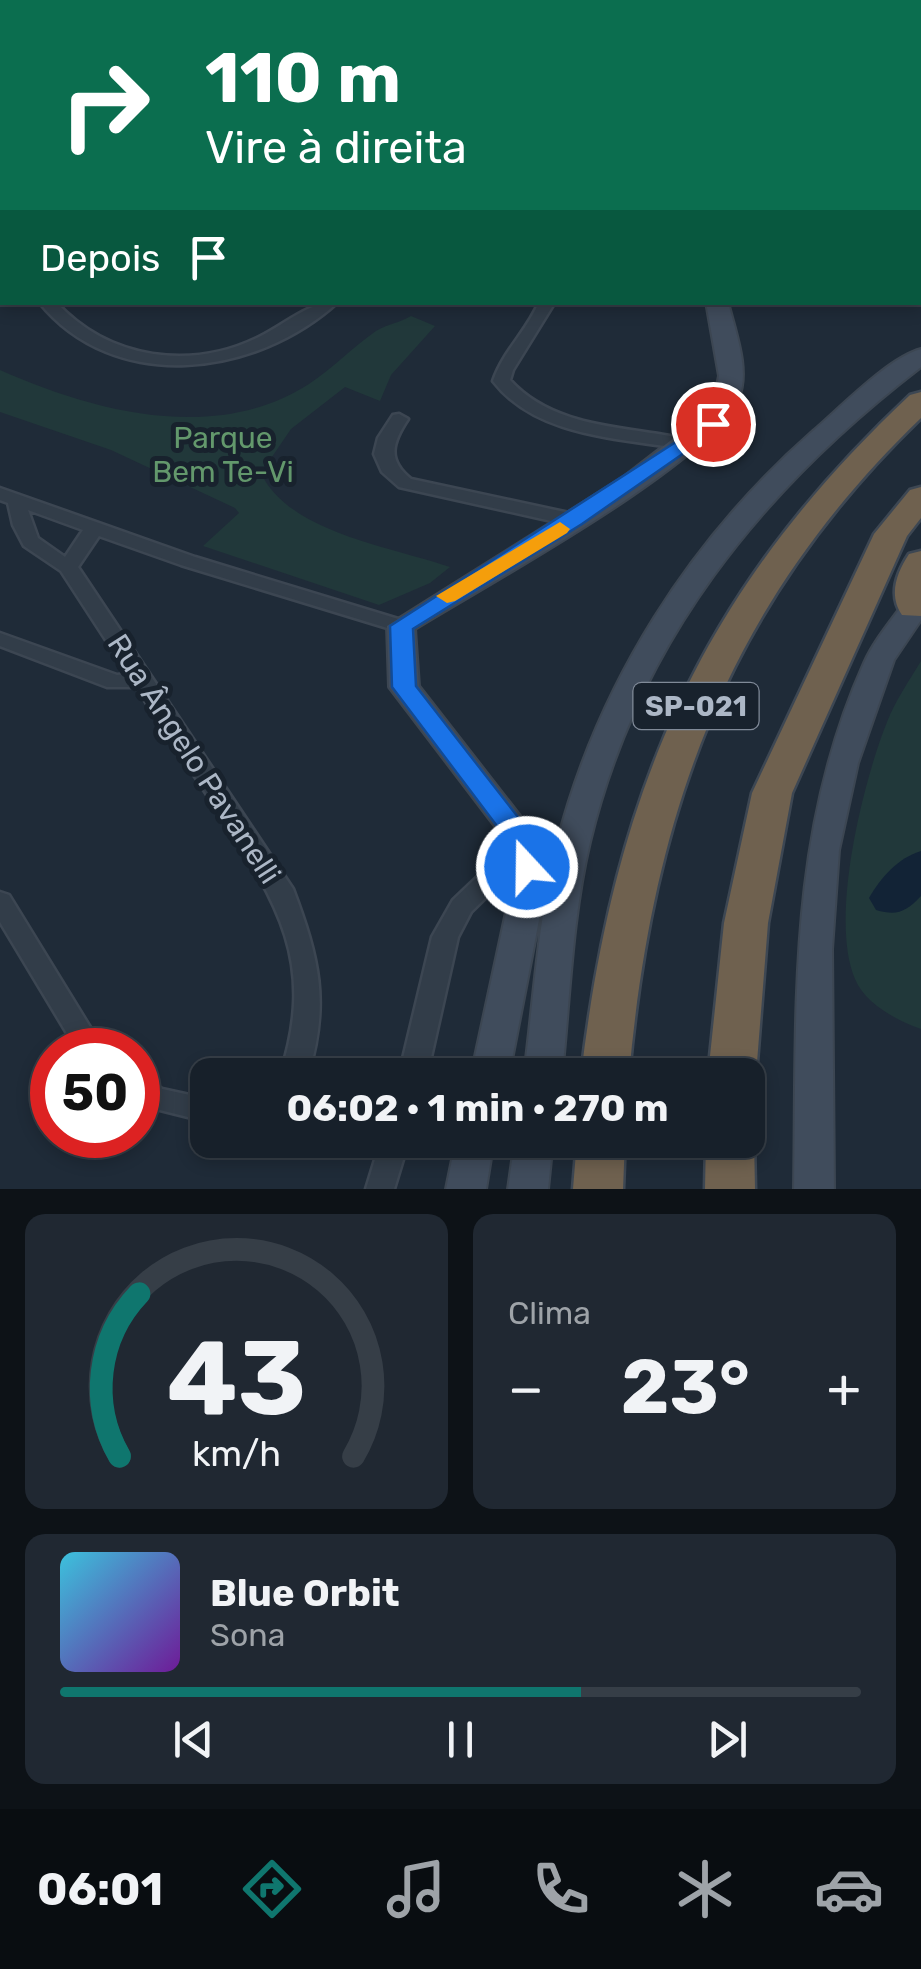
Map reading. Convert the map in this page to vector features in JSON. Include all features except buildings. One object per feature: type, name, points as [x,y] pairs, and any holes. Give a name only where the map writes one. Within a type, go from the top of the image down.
[{"type":"highway","name":"SP-021","points":[[606,1058],[633,895],[678,740],[741,616],[822,499],[878,437],[921,401]]},
{"type":"highway","name":"SP-021","points":[[734,1058],[746,923],[772,793],[891,534],[921,497]]},
{"type":"highway","points":[[918,603],[912,581],[921,561]]},
{"type":"highway","points":[[598,1189],[600,1158]]},
{"type":"highway","points":[[730,1158],[730,1189]]},
{"type":"main road","points":[[493,1058],[528,890],[526,844],[410,698],[404,687],[401,626],[574,520],[713,424],[730,385],[717,305]]},
{"type":"main road","points":[[545,1058],[573,846],[587,788],[632,674],[689,582],[751,504],[817,438],[921,356]]},
{"type":"main road","points":[[814,1189],[815,949],[823,850],[842,764],[880,660],[918,603]]},
{"type":"main road","points":[[466,1189],[472,1158]]},
{"type":"main road","points":[[528,1189],[532,1158]]},
{"type":"street","points":[[50,305],[84,340],[112,352],[171,361],[245,349],[325,305]]},
{"type":"street","points":[[546,305],[541,321],[504,367],[501,382],[510,396],[540,415],[684,444]]},
{"type":"street","points":[[398,419],[382,442],[380,455],[386,470],[404,483],[574,520]]},
{"type":"street","points":[[9,497],[401,626]]},
{"type":"street","name":"Rua Ângelo Pavanelli","points":[[9,497],[22,531],[42,554],[68,567],[281,889],[302,945],[312,1000],[298,1058]]},
{"type":"street","points":[[68,567],[94,528]]},
{"type":"street","points":[[0,639],[115,682],[143,679]]},
{"type":"street","points":[[418,1058],[446,937],[462,906],[526,844]]},
{"type":"street","points":[[0,902],[77,1028]]},
{"type":"street","points":[[160,1100],[190,1107]]},
{"type":"street","points":[[380,1189],[389,1158]]},
{"type":"green space","name":"Parque Bem Te-Vi","points":[[411,316],[435,326],[391,375],[380,401],[345,387],[291,429],[261,473],[274,493],[317,523],[450,567],[430,583],[379,605],[203,546],[239,513],[235,508],[111,450],[0,412],[0,370],[115,409],[195,417],[235,413],[273,402],[309,384],[376,331]]},
{"type":"green space","points":[[921,661],[921,1029],[883,1010],[860,988],[848,953],[846,922],[852,851],[868,779],[890,714]]},
{"type":"waterway","points":[[892,898],[921,867]]},
{"type":"slow traffic","points":[[447,596],[560,529]]},
{"type":"route","points":[[527,867],[526,844],[416,709],[404,687],[401,626],[574,520],[713,424]]}]
